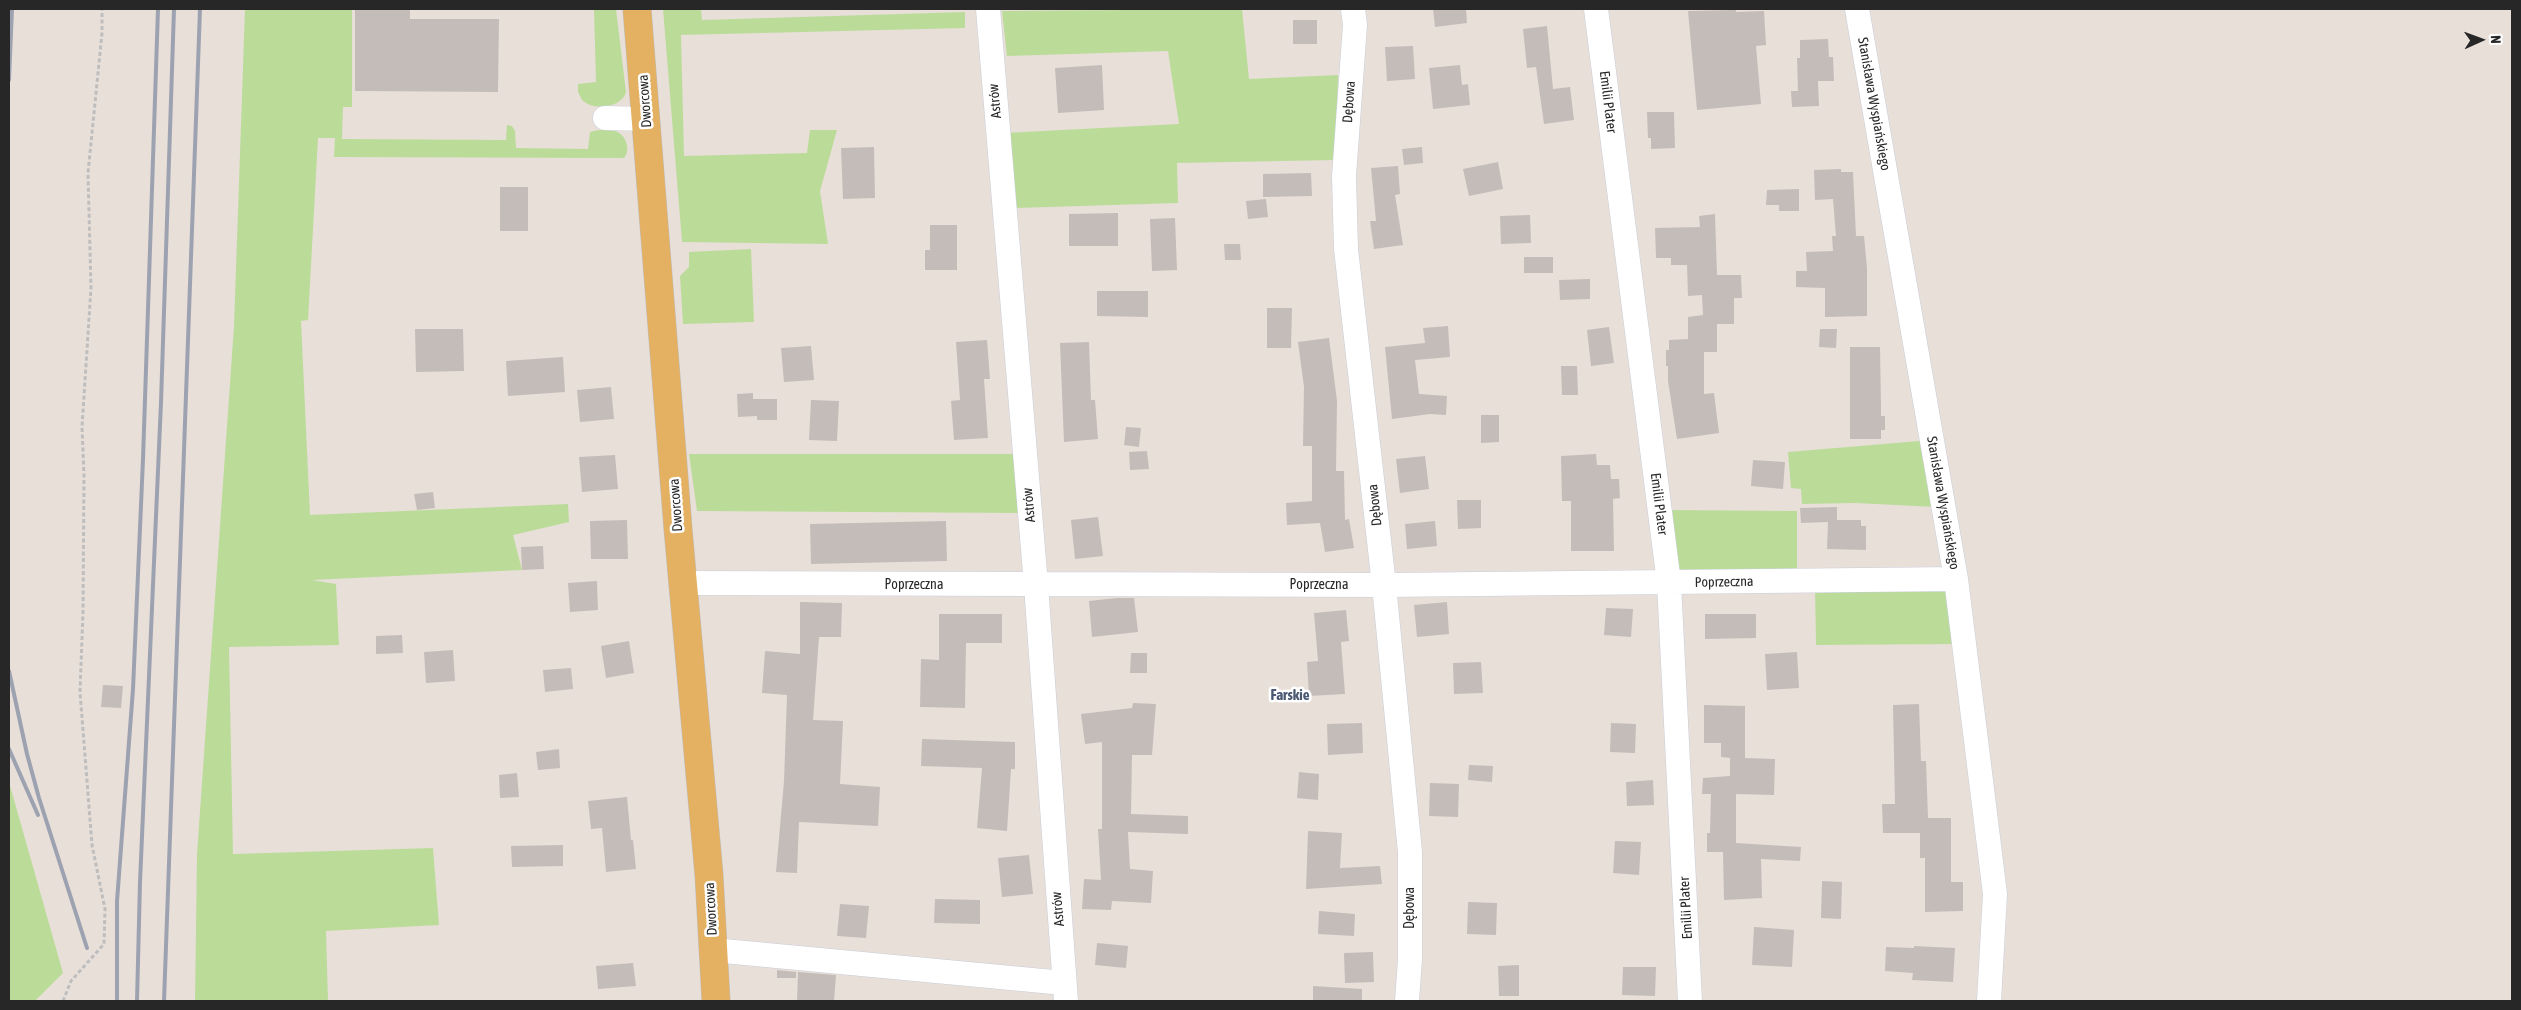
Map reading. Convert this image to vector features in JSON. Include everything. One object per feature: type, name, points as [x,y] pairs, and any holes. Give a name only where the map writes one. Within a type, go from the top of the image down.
[{"type":"main road","name":"Dworcowa","points":[[637,9],[682,583],[709,875],[716,1001]]},
{"type":"street","name":"Astrów","points":[[988,9],[1036,585],[1065,992]]},
{"type":"street","name":"Dębowa","points":[[1353,9],[1355,25],[1344,176],[1346,249],[1384,585],[1410,852],[1410,959],[1407,1001]]},
{"type":"street","name":"Emilii Plater","points":[[1596,9],[1669,583],[1690,1001]]},
{"type":"street","name":"Stanisława Wyspiańskiego","points":[[1857,9],[1956,579],[1995,894],[1989,1001]]},
{"type":"street","points":[[605,118],[646,119]]},
{"type":"street","name":"Poprzeczna","points":[[682,583],[1384,585],[1956,579]]},
{"type":"street","points":[[713,950],[1065,992]]},
{"type":"path","points":[[63,1001],[71,981],[104,944],[105,909],[92,845],[80,692],[83,612],[82,427],[91,288],[88,173],[102,33],[102,9]]},
{"type":"green space","points":[[245,9],[352,9],[352,107],[343,107],[342,139],[506,140],[507,125],[512,126],[515,131],[516,148],[588,149],[590,132],[606,129],[616,131],[624,137],[627,148],[624,158],[334,157],[335,138],[318,138],[308,320],[301,321],[310,515],[568,504],[569,522],[513,535],[522,570],[312,580],[336,584],[339,645],[229,647],[233,854],[433,848],[439,925],[326,931],[328,1001],[195,1001],[197,854],[234,326]]},
{"type":"green space","points":[[594,9],[616,9],[626,92],[619,102],[600,107],[593,106],[582,100],[578,92],[578,84],[596,82]]},
{"type":"green space","points":[[663,9],[701,9],[702,20],[965,12],[965,28],[681,35],[684,156],[807,153],[810,130],[837,130],[820,191],[828,244],[682,242]]},
{"type":"green space","points":[[1242,9],[1249,79],[1338,75],[1336,160],[1177,163],[1178,203],[1016,208],[1004,133],[1179,124],[1168,51],[1007,56],[1002,11]]},
{"type":"green space","points":[[751,249],[754,322],[683,324],[680,276],[689,267],[689,252]]},
{"type":"green space","points":[[1931,440],[1936,507],[1855,503],[1802,504],[1801,489],[1791,488],[1788,452]]},
{"type":"green space","points":[[689,454],[1013,454],[1019,513],[697,511]]},
{"type":"green space","points":[[1667,510],[1797,511],[1797,572],[1685,572],[1675,567]]},
{"type":"green space","points":[[1952,585],[1957,644],[1816,645],[1815,588]]},
{"type":"green space","points":[[9,782],[63,973],[35,1001],[9,1001]]},
{"type":"building","points":[[355,9],[410,9],[410,19],[499,19],[498,92],[355,91]]},
{"type":"building","points":[[1433,9],[1466,9],[1467,23],[1435,27]]},
{"type":"building","points":[[1736,10],[1736,12],[1764,11],[1766,45],[1756,46],[1761,104],[1697,110],[1688,11]]},
{"type":"building","points":[[1293,20],[1317,20],[1317,44],[1293,44]]},
{"type":"building","points":[[1547,26],[1553,89],[1570,87],[1574,120],[1544,124],[1536,67],[1527,68],[1523,29]]},
{"type":"building","points":[[1828,39],[1829,57],[1833,57],[1834,81],[1818,81],[1819,106],[1792,107],[1791,91],[1798,91],[1797,58],[1800,58],[1800,40]]},
{"type":"building","points":[[1413,46],[1415,79],[1387,81],[1385,47]]},
{"type":"building","points":[[1102,65],[1104,110],[1058,113],[1055,68]]},
{"type":"building","points":[[1460,65],[1462,85],[1468,84],[1470,105],[1433,109],[1429,68]]},
{"type":"building","points":[[1647,112],[1674,112],[1675,148],[1651,149],[1651,138],[1648,138]]},
{"type":"building","points":[[874,147],[875,198],[843,199],[841,148]]},
{"type":"building","points":[[1422,147],[1423,163],[1404,165],[1402,149]]},
{"type":"building","points":[[1498,162],[1503,189],[1469,196],[1463,169]]},
{"type":"building","points":[[1398,166],[1400,194],[1395,195],[1403,245],[1374,249],[1370,221],[1376,221],[1371,168]]},
{"type":"building","points":[[1841,169],[1841,172],[1853,172],[1856,236],[1864,236],[1867,268],[1867,316],[1825,317],[1825,288],[1796,287],[1796,271],[1807,271],[1806,252],[1833,251],[1832,236],[1836,236],[1833,199],[1815,200],[1814,170]]},
{"type":"building","points":[[1311,173],[1312,196],[1263,197],[1263,174]]},
{"type":"building","points":[[500,187],[528,187],[528,231],[500,231]]},
{"type":"building","points":[[1799,189],[1799,211],[1779,211],[1779,205],[1766,205],[1767,190]]},
{"type":"building","points":[[1266,199],[1268,217],[1248,219],[1246,201]]},
{"type":"building","points":[[1118,213],[1118,246],[1069,246],[1069,214]]},
{"type":"building","points":[[1715,214],[1717,275],[1741,275],[1742,298],[1734,298],[1734,324],[1717,324],[1717,352],[1704,352],[1704,394],[1714,393],[1719,433],[1677,439],[1668,381],[1668,366],[1666,366],[1666,350],[1669,350],[1669,340],[1688,339],[1688,317],[1703,315],[1702,295],[1688,296],[1687,265],[1671,265],[1671,258],[1656,258],[1655,228],[1700,227],[1699,216]]},
{"type":"building","points":[[1530,215],[1531,243],[1501,244],[1500,216]]},
{"type":"building","points":[[1175,218],[1177,270],[1152,271],[1150,219]]},
{"type":"building","points":[[930,225],[957,225],[957,270],[925,270],[925,250],[930,250]]},
{"type":"building","points":[[1224,244],[1240,244],[1241,260],[1225,260]]},
{"type":"building","points":[[1524,257],[1553,257],[1553,273],[1524,273]]},
{"type":"building","points":[[1590,279],[1590,299],[1560,300],[1559,280]]},
{"type":"building","points":[[1097,291],[1148,291],[1148,317],[1097,316]]},
{"type":"building","points":[[1267,308],[1292,308],[1291,348],[1267,348]]},
{"type":"building","points":[[1448,326],[1450,357],[1415,360],[1419,394],[1447,396],[1446,415],[1430,414],[1392,419],[1385,347],[1425,343],[1423,328]]},
{"type":"building","points":[[1609,327],[1614,363],[1591,366],[1587,330]]},
{"type":"building","points":[[415,329],[463,329],[464,371],[416,372]]},
{"type":"building","points":[[1820,329],[1837,329],[1836,348],[1819,347]]},
{"type":"building","points":[[1329,338],[1337,401],[1336,471],[1344,471],[1345,520],[1349,519],[1354,548],[1325,552],[1320,523],[1287,525],[1286,503],[1312,501],[1312,446],[1303,446],[1304,387],[1298,342]]},
{"type":"building","points":[[987,340],[990,379],[984,379],[988,438],[954,440],[951,401],[960,400],[956,342]]},
{"type":"building","points":[[1089,342],[1091,400],[1095,400],[1098,439],[1064,442],[1060,343]]},
{"type":"building","points":[[811,346],[814,380],[784,382],[781,348]]},
{"type":"building","points":[[1850,347],[1880,347],[1881,416],[1885,416],[1885,430],[1881,430],[1881,439],[1850,439]]},
{"type":"building","points":[[563,357],[565,392],[508,396],[506,361]]},
{"type":"building","points":[[1561,366],[1577,366],[1578,395],[1562,395]]},
{"type":"building","points":[[611,387],[614,419],[580,422],[577,390]]},
{"type":"building","points":[[753,393],[753,399],[777,399],[777,420],[757,420],[757,416],[738,417],[737,394]]},
{"type":"building","points":[[811,400],[839,401],[837,441],[809,440]]},
{"type":"building","points":[[1481,415],[1499,415],[1499,442],[1481,443]]},
{"type":"building","points":[[1126,427],[1141,428],[1139,447],[1124,445]]},
{"type":"building","points":[[1147,451],[1149,469],[1130,470],[1129,452]]},
{"type":"building","points":[[1596,454],[1597,465],[1610,465],[1611,479],[1619,479],[1620,498],[1613,499],[1614,551],[1571,551],[1571,501],[1562,501],[1561,456]]},
{"type":"building","points":[[615,455],[618,489],[582,492],[579,457]]},
{"type":"building","points":[[1425,456],[1429,489],[1400,493],[1396,459]]},
{"type":"building","points":[[1753,460],[1785,462],[1783,489],[1751,486]]},
{"type":"building","points":[[433,492],[435,508],[417,510],[414,494]]},
{"type":"building","points":[[1457,500],[1481,500],[1481,528],[1458,529]]},
{"type":"building","points":[[1837,507],[1837,520],[1861,520],[1861,526],[1866,526],[1866,550],[1827,549],[1828,522],[1801,523],[1800,508]]},
{"type":"building","points":[[1098,517],[1103,556],[1075,559],[1071,520]]},
{"type":"building","points":[[627,520],[628,559],[591,559],[590,521]]},
{"type":"building","points":[[946,521],[947,561],[811,564],[810,524]]},
{"type":"building","points":[[1435,521],[1437,546],[1407,549],[1405,524]]},
{"type":"building","points":[[543,546],[544,569],[522,570],[521,547]]},
{"type":"building","points":[[597,581],[598,610],[570,612],[568,583]]},
{"type":"building","points":[[1134,598],[1138,632],[1092,637],[1089,601]]},
{"type":"building","points":[[800,602],[842,603],[841,637],[819,637],[813,720],[843,721],[840,784],[880,787],[878,826],[799,822],[797,873],[776,872],[784,781],[787,695],[762,693],[765,651],[800,654]]},
{"type":"building","points":[[1447,602],[1449,634],[1417,637],[1414,605]]},
{"type":"building","points":[[1606,608],[1633,609],[1631,637],[1604,635]]},
{"type":"building","points":[[1346,610],[1349,641],[1341,642],[1345,694],[1309,696],[1307,662],[1318,661],[1314,613]]},
{"type":"building","points":[[939,614],[1002,614],[1002,643],[966,643],[965,708],[920,707],[921,659],[939,660]]},
{"type":"building","points":[[1705,614],[1756,614],[1756,638],[1705,639]]},
{"type":"building","points":[[402,635],[403,653],[376,654],[376,636]]},
{"type":"building","points":[[629,641],[634,673],[606,678],[601,646]]},
{"type":"building","points":[[453,650],[455,681],[426,683],[424,652]]},
{"type":"building","points":[[1797,652],[1799,688],[1767,690],[1765,654]]},
{"type":"building","points":[[1131,653],[1147,653],[1147,673],[1130,673]]},
{"type":"building","points":[[1481,662],[1483,693],[1454,694],[1453,663]]},
{"type":"building","points":[[571,668],[573,689],[545,692],[543,670]]},
{"type":"building","points":[[103,685],[123,686],[121,708],[101,707]]},
{"type":"building","points":[[1133,703],[1156,704],[1152,755],[1132,755],[1131,814],[1188,816],[1188,834],[1128,832],[1130,869],[1153,871],[1151,903],[1112,901],[1111,910],[1082,909],[1084,879],[1101,880],[1098,829],[1102,829],[1102,742],[1085,744],[1081,714],[1132,708]]},
{"type":"building","points":[[1919,704],[1921,761],[1926,761],[1928,818],[1951,818],[1951,882],[1963,882],[1963,911],[1925,912],[1925,858],[1920,858],[1920,833],[1883,833],[1882,804],[1895,804],[1893,705]]},
{"type":"building","points":[[1704,705],[1745,706],[1745,758],[1775,759],[1774,795],[1736,794],[1736,843],[1801,847],[1800,861],[1761,859],[1762,898],[1724,900],[1723,852],[1707,852],[1707,833],[1710,833],[1711,794],[1702,794],[1703,778],[1730,776],[1730,758],[1721,757],[1721,743],[1704,743]]},
{"type":"building","points":[[1362,723],[1363,753],[1328,755],[1327,724]]},
{"type":"building","points":[[1611,723],[1636,724],[1635,753],[1610,752]]},
{"type":"building","points":[[922,739],[1015,742],[1015,769],[1011,769],[1007,831],[977,828],[982,768],[921,766]]},
{"type":"building","points":[[559,749],[560,768],[538,770],[536,752]]},
{"type":"building","points":[[1469,765],[1493,766],[1492,782],[1468,780]]},
{"type":"building","points":[[1299,772],[1319,774],[1318,800],[1297,798]]},
{"type":"building","points":[[517,773],[519,797],[500,798],[499,775]]},
{"type":"building","points":[[1653,780],[1654,805],[1627,806],[1626,782]]},
{"type":"building","points":[[1430,783],[1459,784],[1458,817],[1429,816]]},
{"type":"building","points":[[627,797],[636,869],[606,872],[602,828],[591,829],[588,801]]},
{"type":"building","points":[[1308,831],[1342,833],[1340,868],[1380,866],[1382,884],[1306,889]]},
{"type":"building","points":[[1615,841],[1641,842],[1639,875],[1613,873]]},
{"type":"building","points":[[563,845],[563,866],[512,867],[511,846]]},
{"type":"building","points":[[1029,855],[1033,894],[1002,897],[998,858]]},
{"type":"building","points":[[1822,881],[1842,882],[1841,919],[1821,918]]},
{"type":"building","points":[[935,899],[980,900],[980,924],[934,923]]},
{"type":"building","points":[[1468,902],[1497,903],[1496,935],[1467,934]]},
{"type":"building","points":[[840,904],[869,906],[866,938],[837,936]]},
{"type":"building","points":[[1319,911],[1355,914],[1354,936],[1318,934]]},
{"type":"building","points":[[1754,927],[1794,930],[1792,967],[1752,965]]},
{"type":"building","points":[[1097,943],[1128,946],[1126,968],[1095,965]]},
{"type":"building","points":[[1914,946],[1955,948],[1953,982],[1912,980],[1913,973],[1885,971],[1886,947],[1914,948]]},
{"type":"building","points":[[1373,952],[1374,982],[1345,983],[1344,953]]},
{"type":"building","points":[[633,963],[636,986],[598,989],[596,966]]},
{"type":"building","points":[[1519,965],[1519,996],[1499,996],[1498,966]]},
{"type":"building","points":[[1623,967],[1656,967],[1655,996],[1622,995]]},
{"type":"building","points":[[777,970],[796,972],[796,978],[777,978]]},
{"type":"building","points":[[798,972],[836,975],[834,1001],[797,1001]]},
{"type":"building","points":[[1313,986],[1362,989],[1362,1001],[1313,1001]]},
{"type":"railway","points":[[9,80],[12,9]]},
{"type":"railway","points":[[117,1001],[117,901],[133,689],[143,459],[158,9]]},
{"type":"railway","points":[[137,1001],[140,882],[161,402],[174,9]]},
{"type":"railway","points":[[164,1001],[200,9]]},
{"type":"railway","points":[[9,671],[27,754],[39,798],[87,948]]},
{"type":"railway","points":[[9,749],[38,815]]},
{"type":"district","name":"Farskie","points":[[1290,695]]}]
